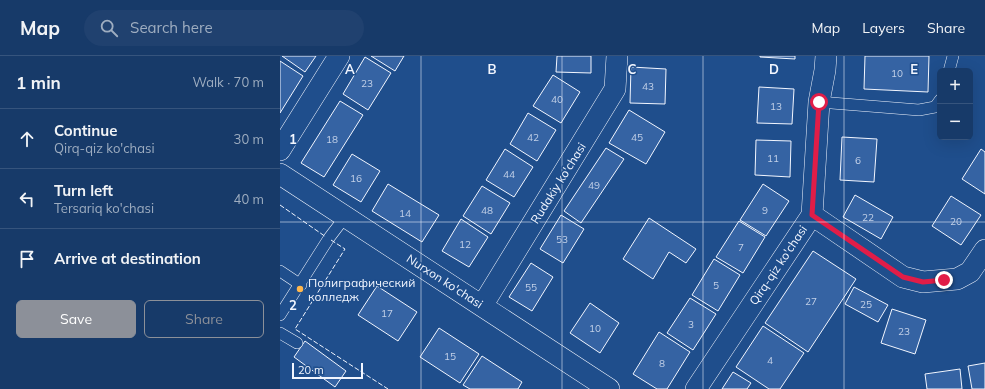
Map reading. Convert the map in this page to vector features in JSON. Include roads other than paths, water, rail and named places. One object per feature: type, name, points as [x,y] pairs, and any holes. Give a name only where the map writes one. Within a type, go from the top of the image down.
[{"type":"street","points":[[280,150],[339,56]]},
{"type":"street","name":"Rudakiy ko'chasi","points":[[482,306],[615,89],[617,56]]},
{"type":"street","name":"Qirq-qiz ko'chasi","points":[[696,389],[812,215],[819,102],[826,56]]},
{"type":"street","name":"Nurxon ko'chasi","points":[[280,174],[609,389]]},
{"type":"street","points":[[812,215],[903,277],[923,282],[957,279],[970,272],[985,250]]},
{"type":"lane","points":[[950,68],[953,56]]},
{"type":"lane","points":[[819,102],[920,110],[935,108],[938,104]]},
{"type":"lane","points":[[280,315],[329,238],[345,217]]},
{"type":"lane","points":[[280,271],[300,285]]},
{"type":"lane","points":[[280,333],[297,343]]},
{"type":"place","name":"Полиграфический колледж","points":[[300,289]]}]
